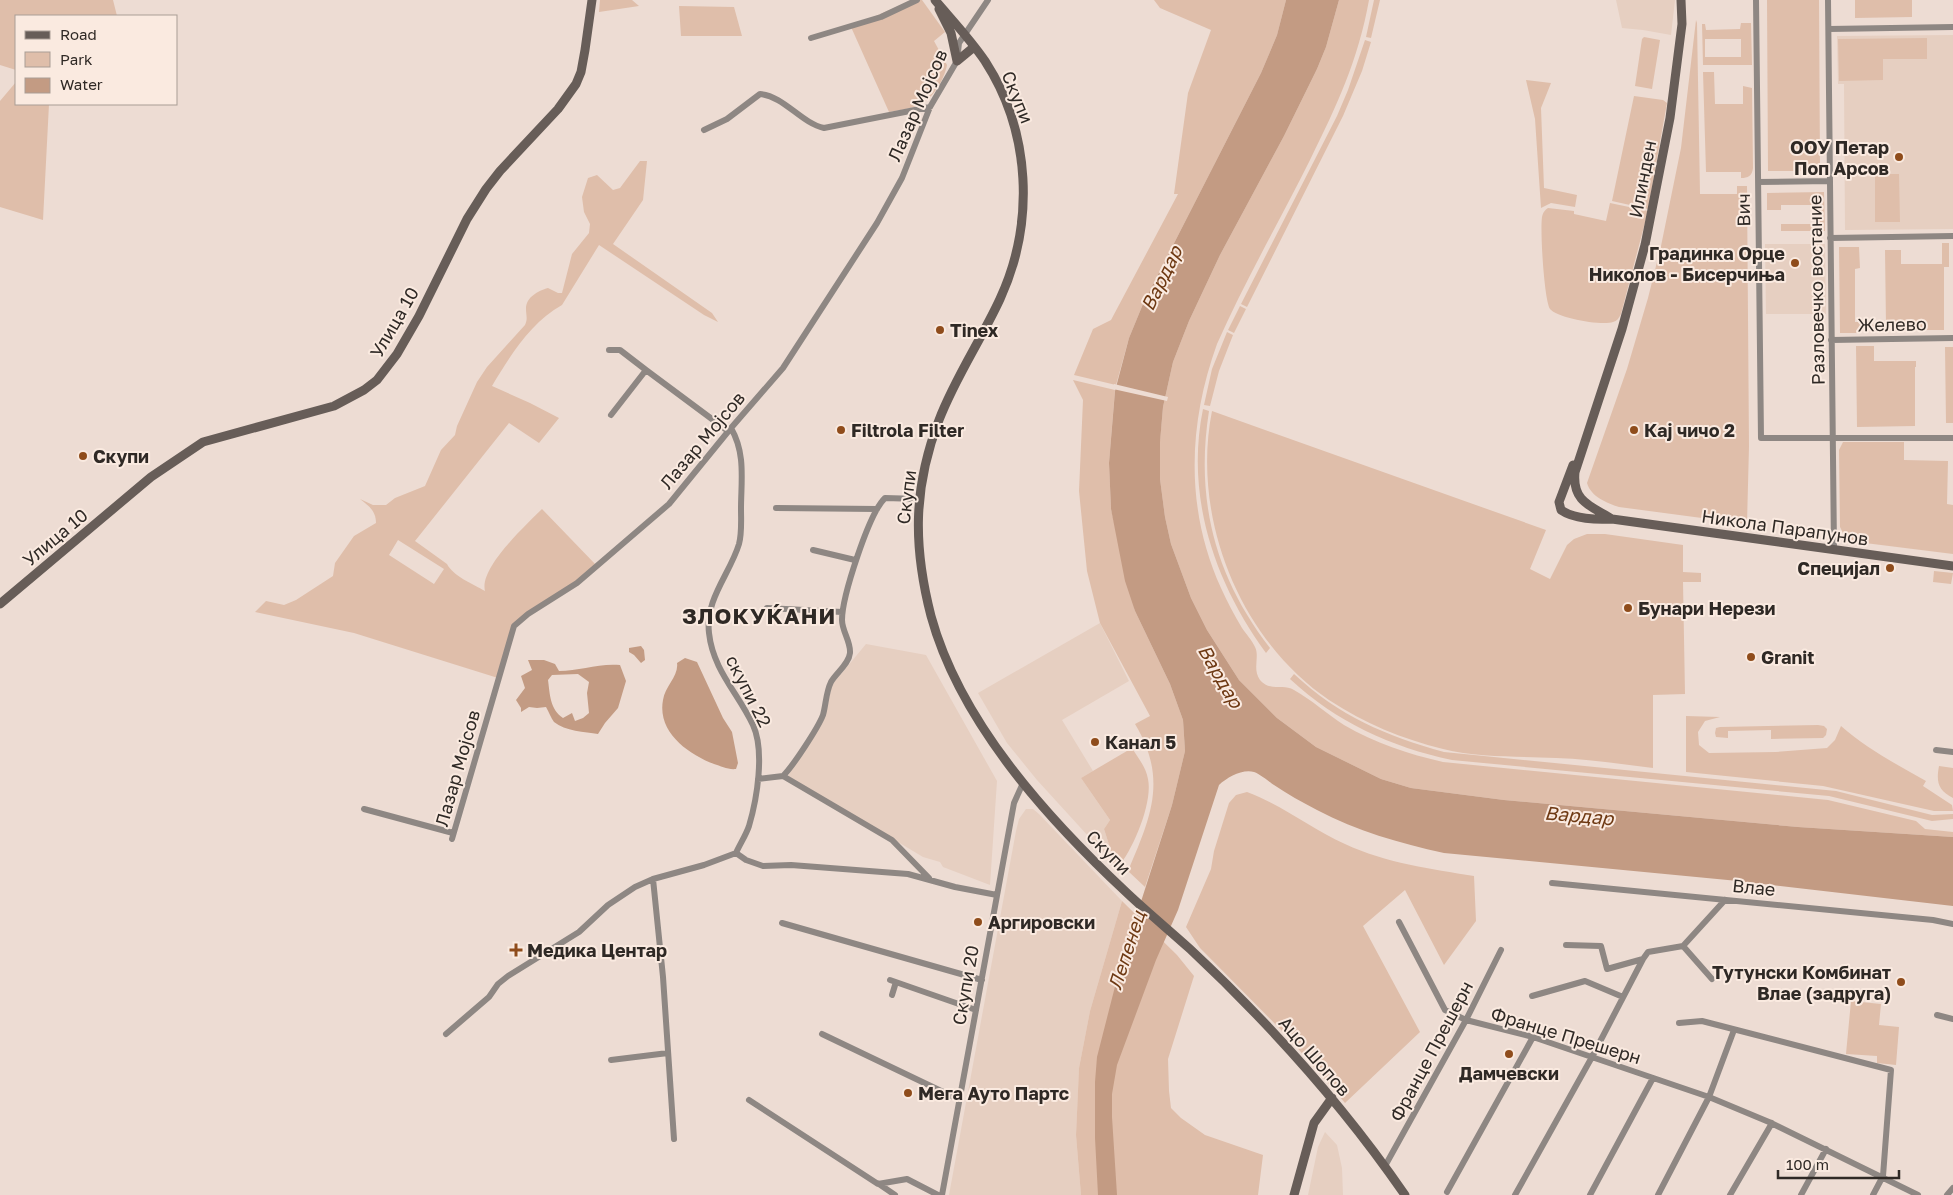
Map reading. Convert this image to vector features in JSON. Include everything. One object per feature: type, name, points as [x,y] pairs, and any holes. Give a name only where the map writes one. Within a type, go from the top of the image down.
[{"type":"street","name":"Улица 10","points":[[0,604],[151,477],[203,442],[334,406],[347,401],[377,380],[397,354],[467,219],[486,189],[500,171],[558,109],[576,84],[586,50],[592,0]]},
{"type":"street","points":[[811,38],[880,17],[917,0]]},
{"type":"street","points":[[935,0],[951,33],[957,61],[974,47]]},
{"type":"street","name":"Скупи","points":[[935,0],[966,35],[999,86],[1017,138],[1023,182],[1021,227],[1009,277],[1000,299],[950,394],[939,420],[919,499],[919,558],[938,638],[947,660],[972,707],[995,746],[1023,783],[1063,829],[1128,894],[1189,948]]},
{"type":"street","name":"Лазар Мојсов","points":[[364,809],[453,836],[514,626],[528,614],[577,583],[669,504],[783,368],[877,223],[902,178],[930,107],[957,61],[960,43],[988,0]]},
{"type":"street","name":"Илинден","points":[[1681,0],[1682,24]]},
{"type":"street","name":"Илинден","points":[[1612,518],[1585,503],[1577,493],[1575,476],[1580,452],[1614,355],[1645,245],[1670,118],[1686,0]]},
{"type":"street","name":"Вич","points":[[1756,0],[1761,438],[1832,438]]},
{"type":"street","name":"Разловечко востание","points":[[1828,0],[1834,549]]},
{"type":"street","points":[[1829,29],[1953,27]]},
{"type":"street","points":[[704,130],[726,119],[760,94],[770,96],[824,128],[930,107]]},
{"type":"street","name":"Разловечко востание","points":[[1758,182],[1830,181]]},
{"type":"street","points":[[1830,238],[1953,236]]},
{"type":"street","name":"Желево","points":[[1831,340],[1953,338]]},
{"type":"street","points":[[609,350],[620,350],[730,429]]},
{"type":"street","points":[[610,415],[646,370]]},
{"type":"street","name":"скупи 22","points":[[730,429],[738,440],[743,466],[739,542],[713,601],[709,633],[715,658],[725,680],[753,723],[756,734],[758,779],[748,826],[736,853]]},
{"type":"street","points":[[1832,438],[1953,438]]},
{"type":"street","name":"Илинден","points":[[1580,452],[1566,481],[1559,502],[1560,508],[1571,515],[1601,520],[1612,518]]},
{"type":"street","points":[[783,776],[794,763],[822,716],[831,682],[850,656],[850,649],[842,624],[842,612],[856,560],[877,509],[885,498],[919,499]]},
{"type":"street","points":[[776,508],[877,509]]},
{"type":"street","name":"Никола Парапунов","points":[[1612,518],[1953,566]]},
{"type":"street","points":[[813,550],[856,560]]},
{"type":"street","points":[[767,608],[842,612]]},
{"type":"street","points":[[1936,750],[1953,752]]},
{"type":"street","points":[[758,779],[783,776],[892,840],[930,879]]},
{"type":"street","name":"Скупи 20","points":[[942,1195],[1014,803],[1023,783]]},
{"type":"street","points":[[446,1034],[489,997],[498,984],[508,976],[579,932],[608,905],[635,887],[653,879],[704,865],[736,853],[746,860],[763,866],[791,865],[908,874],[997,894]]},
{"type":"street","points":[[653,879],[674,1139]]},
{"type":"street","name":"Влае","points":[[1552,882],[1933,920],[1953,924]]},
{"type":"street","points":[[1515,1195],[1648,952],[1683,946],[1726,900]]},
{"type":"street","name":"Францe Прешерн","points":[[1399,922],[1445,1010],[1466,1020],[1533,1037],[1709,1097],[1826,1148],[1918,1195]]},
{"type":"street","points":[[782,924],[982,980]]},
{"type":"street","points":[[1566,945],[1601,946],[1607,969],[1643,959]]},
{"type":"street","points":[[1683,946],[1712,979]]},
{"type":"street","name":"Ацо Шопов","points":[[1189,948],[1263,1021],[1332,1098],[1405,1195]]},
{"type":"street","name":"Франце Прешерн","points":[[1385,1166],[1466,1020],[1501,950]]},
{"type":"street","points":[[892,995],[893,981],[976,1010]]},
{"type":"street","points":[[1532,996],[1584,981],[1623,996]]},
{"type":"street","points":[[1937,1016],[1953,1019]]},
{"type":"street","points":[[1678,1023],[1702,1021],[1890,1070],[1883,1176],[1873,1195]]},
{"type":"street","points":[[1658,1195],[1709,1097],[1734,1030]]},
{"type":"street","points":[[822,1034],[960,1100]]},
{"type":"street","points":[[1447,1192],[1533,1037]]},
{"type":"street","points":[[611,1060],[668,1053]]},
{"type":"street","points":[[1590,1195],[1653,1078]]},
{"type":"street","points":[[1294,1195],[1314,1124],[1332,1098]]},
{"type":"street","points":[[749,1100],[895,1195]]},
{"type":"street","points":[[1730,1195],[1772,1123]]},
{"type":"street","points":[[1801,1195],[1826,1148]]},
{"type":"street","points":[[878,1184],[907,1179],[938,1195]]},
{"type":"street","points":[[1947,1195],[1953,1188]]},
{"type":"shaded area","points":[[1616,0],[1675,0],[1671,35],[1622,28]]},
{"type":"shaded area","name":"ООУ Петар Поп Арсов","points":[[1953,35],[1953,229],[1845,230],[1844,84],[1838,84],[1837,36]]},
{"type":"shaded area","name":"Градинка Орце Николов - Бисерчиња","points":[[1765,244],[1825,244],[1826,314],[1766,314]]},
{"type":"shaded area","points":[[1100,623],[1129,681],[1062,720],[1093,771],[1081,778],[1110,820],[1104,829],[1113,857],[1110,860],[1037,780],[1007,743],[978,693]]},
{"type":"shaded area","points":[[866,644],[926,655],[997,781],[990,885],[943,867],[940,862],[923,857],[788,776],[825,717],[832,685]]},
{"type":"shaded area","points":[[1026,809],[1033,809],[1039,814],[1122,901],[1090,1011],[1079,1068],[1076,1135],[1081,1195],[949,1195],[1016,831],[1019,819]]},
{"type":"shaded area","points":[[1325,1132],[1337,1145],[1342,1168],[1343,1195],[1308,1195],[1318,1147]]},
{"type":"green space","points":[[0,0],[113,0],[117,15],[15,15],[15,70],[0,65]]},
{"type":"green space","points":[[600,0],[632,0],[639,6],[599,12]]},
{"type":"green space","points":[[912,0],[922,0],[945,32],[934,41],[947,65],[940,83],[928,100],[917,106],[889,112],[851,27]]},
{"type":"green space","points":[[1154,0],[1286,0],[1277,35],[1261,73],[1143,304],[1129,338],[1116,385],[1074,375],[1093,329],[1111,320],[1178,194],[1174,194],[1188,93],[1211,30],[1160,8]]},
{"type":"green space","points":[[1339,0],[1369,0],[1353,63],[1320,140],[1239,297],[1217,344],[1207,374],[1196,436],[1196,497],[1201,528],[1209,558],[1221,588],[1239,623],[1255,647],[1257,655],[1256,667],[1260,680],[1268,686],[1285,687],[1294,690],[1344,725],[1380,743],[1404,752],[1443,762],[1828,800],[1916,821],[1925,829],[1953,832],[1953,837],[1798,827],[1504,800],[1411,788],[1381,779],[1316,747],[1277,718],[1239,680],[1207,630],[1191,598],[1171,544],[1160,479],[1160,441],[1163,407],[1173,362],[1189,321],[1220,255],[1284,136],[1317,69],[1326,47]]},
{"type":"green space","points":[[1374,0],[1380,0],[1371,38],[1366,37]]},
{"type":"green space","points":[[1767,0],[1819,0],[1820,171],[1768,171]]},
{"type":"green space","points":[[1855,0],[1912,0],[1912,17],[1855,18]]},
{"type":"green space","points":[[679,6],[734,7],[742,36],[681,36]]},
{"type":"green space","points":[[1696,20],[1700,194],[1737,194],[1737,186],[1747,186],[1749,446],[1747,524],[1619,507],[1596,496],[1587,483],[1627,369],[1661,246],[1681,148]]},
{"type":"green space","points":[[1741,23],[1751,23],[1752,65],[1703,65],[1702,24],[1705,24],[1706,30],[1740,29]],"holes":[[[1705,39],[1741,39],[1741,57],[1705,57]]]},
{"type":"green space","points":[[1644,37],[1660,40],[1652,89],[1635,86],[1642,39]]},
{"type":"green space","points":[[1927,38],[1927,59],[1883,59],[1883,80],[1839,81],[1838,39]]},
{"type":"green space","points":[[1365,40],[1371,42],[1362,71],[1343,116],[1247,307],[1241,304],[1337,116]]},
{"type":"green space","points":[[1703,72],[1714,72],[1715,104],[1743,104],[1743,86],[1752,88],[1753,168],[1751,175],[1748,177],[1741,178],[1741,172],[1706,172]]},
{"type":"green space","points":[[1526,80],[1551,83],[1541,108],[1544,188],[1577,195],[1575,207],[1551,203],[1541,208],[1535,119]]},
{"type":"green space","points":[[15,83],[15,105],[49,105],[43,220],[0,207],[0,101]]},
{"type":"green space","points":[[1634,96],[1663,100],[1667,103],[1648,209],[1612,201]]},
{"type":"green space","points":[[640,161],[647,161],[643,200],[613,244],[712,313],[718,322],[704,315],[599,245],[562,305],[531,330],[492,386],[559,418],[539,443],[509,423],[415,541],[447,564],[458,576],[485,591],[485,582],[496,559],[515,536],[542,509],[597,566],[517,623],[498,678],[354,633],[255,612],[266,601],[284,605],[296,600],[333,576],[335,563],[354,536],[376,523],[373,512],[360,499],[373,505],[386,505],[395,498],[425,486],[441,450],[455,435],[457,426],[477,382],[487,367],[525,325],[527,319],[526,309],[530,298],[548,288],[562,293],[572,254],[589,233],[590,224],[584,212],[582,197],[588,178],[597,175],[613,190],[620,188]],"holes":[[[398,540],[444,569],[434,584],[389,555]]]},
{"type":"green space","points":[[1875,174],[1899,174],[1900,222],[1875,222]]},
{"type":"green space","points":[[1824,192],[1825,231],[1781,231],[1781,224],[1816,224],[1816,205],[1781,205],[1781,210],[1767,210],[1767,193]]},
{"type":"green space","points":[[1610,203],[1648,211],[1621,314],[1614,322],[1600,323],[1570,318],[1554,312],[1550,309],[1548,303],[1544,279],[1542,217],[1545,210],[1548,208],[1574,211],[1574,214],[1606,221]]},
{"type":"green space","points":[[1942,243],[1949,243],[1949,267],[1944,267],[1944,330],[1870,330],[1870,325],[1886,324],[1885,250],[1901,250],[1901,264],[1942,264]]},
{"type":"green space","points":[[1839,247],[1859,247],[1860,268],[1855,269],[1855,322],[1860,322],[1860,333],[1840,333]]},
{"type":"green space","points":[[1240,306],[1246,309],[1234,333],[1228,330]]},
{"type":"green space","points":[[1227,332],[1233,335],[1219,371],[1210,406],[1204,405],[1212,369]]},
{"type":"green space","points":[[1856,346],[1874,346],[1874,361],[1916,361],[1915,426],[1857,427]]},
{"type":"green space","points":[[1945,347],[1953,347],[1953,423],[1946,423]]},
{"type":"green space","points":[[1073,380],[1115,390],[1109,463],[1111,509],[1135,611],[1170,684],[1183,720],[1185,751],[1172,805],[1145,887],[1128,871],[1149,815],[1153,780],[1151,763],[1145,744],[1135,724],[1150,716],[1100,623],[1087,571],[1079,491],[1083,400]]},
{"type":"green space","points":[[1203,409],[1209,411],[1205,444],[1205,476],[1214,536],[1235,594],[1270,648],[1266,653],[1232,598],[1209,538],[1198,474],[1198,442]]},
{"type":"green space","points":[[1212,411],[1546,530],[1530,569],[1550,579],[1567,545],[1574,539],[1587,534],[1605,534],[1683,545],[1683,572],[1701,573],[1701,582],[1683,582],[1685,694],[1653,695],[1653,768],[1580,759],[1457,752],[1398,735],[1356,716],[1329,700],[1297,674],[1270,644],[1247,610],[1229,572],[1216,533],[1209,492],[1207,451]]},
{"type":"green space","points":[[1843,442],[1904,442],[1904,460],[1948,461],[1947,504],[1953,505],[1953,554],[1857,542],[1845,537],[1840,527],[1839,450]]},
{"type":"green space","points":[[1934,571],[1953,573],[1951,584],[1933,582]]},
{"type":"green space","points":[[1294,674],[1328,702],[1364,723],[1402,739],[1444,752],[1836,791],[1932,815],[1953,814],[1953,819],[1932,821],[1829,796],[1452,760],[1429,755],[1386,740],[1345,720],[1326,708],[1290,679]]},
{"type":"green space","points":[[1686,716],[1720,717],[1705,721],[1698,732],[1699,745],[1709,753],[1776,752],[1827,748],[1835,740],[1841,726],[1871,749],[1926,781],[1923,786],[1952,805],[1953,811],[1934,811],[1823,786],[1686,772]]},
{"type":"green space","points":[[1824,726],[1827,729],[1826,735],[1823,738],[1771,739],[1771,730],[1728,731],[1728,738],[1716,737],[1715,733],[1716,728],[1720,727]]},
{"type":"green space","points":[[1132,748],[1147,775],[1148,800],[1135,838],[1118,867],[1110,860],[1113,857],[1104,829],[1110,820],[1081,778]]},
{"type":"green space","points":[[1939,766],[1953,768],[1953,798],[1944,792],[1939,785]]},
{"type":"green space","points":[[1247,792],[1260,797],[1333,838],[1361,851],[1409,864],[1474,876],[1476,921],[1444,965],[1405,890],[1363,926],[1420,1032],[1345,1103],[1287,1036],[1200,948],[1186,927],[1211,869],[1214,851],[1229,803],[1236,795]]},
{"type":"green space","points":[[1122,901],[1177,955],[1194,976],[1168,1059],[1171,1108],[1181,1118],[1205,1135],[1263,1155],[1258,1195],[1081,1195],[1076,1135],[1079,1068],[1090,1011]]},
{"type":"green space","points":[[1851,1001],[1881,1004],[1879,1025],[1899,1027],[1896,1065],[1877,1063],[1877,1056],[1846,1054]]},
{"type":"water","points":[[1286,0],[1339,0],[1326,47],[1317,69],[1284,136],[1220,255],[1189,321],[1173,362],[1163,407],[1160,442],[1160,479],[1171,544],[1191,598],[1207,630],[1239,680],[1277,718],[1316,747],[1381,779],[1411,788],[1504,800],[1798,827],[1953,837],[1953,906],[1738,881],[1444,853],[1395,841],[1347,824],[1295,798],[1254,772],[1240,773],[1219,785],[1178,910],[1156,960],[1117,1065],[1112,1094],[1112,1117],[1117,1195],[1098,1195],[1095,1138],[1097,1057],[1120,967],[1172,805],[1185,751],[1183,720],[1170,684],[1135,611],[1125,581],[1111,509],[1109,463],[1115,391],[1129,338],[1143,304],[1261,73],[1277,35]]},
{"type":"water","points":[[641,646],[644,650],[645,660],[641,663],[629,652],[629,648]]},
{"type":"water","points":[[685,658],[697,662],[723,718],[732,732],[738,763],[736,769],[714,764],[694,754],[676,740],[665,722],[662,712],[664,695],[676,672],[677,663]]},
{"type":"water","points":[[528,660],[544,660],[555,664],[559,671],[604,665],[620,665],[626,681],[618,708],[598,734],[575,731],[559,725],[554,722],[546,707],[529,707],[521,712],[521,708],[516,700],[525,688],[521,676],[532,670]],"holes":[[[578,674],[589,682],[587,693],[589,713],[575,721],[572,713],[563,718],[553,706],[548,680],[552,675]]]},
{"type":"pier","points":[[1114,384],[1168,397],[1167,401],[1113,389]]},
{"type":"place","name":"ООУ Петар Поп Арсов","points":[[1899,157]]},
{"type":"place","name":"Градинка Орце Николов - Бисерчиња","points":[[1795,263]]},
{"type":"place","name":"Tinex","points":[[940,330]]},
{"type":"place","name":"Filtrola Filter","points":[[841,430]]},
{"type":"place","name":"Кај чичо 2","points":[[1634,430]]},
{"type":"place","name":"Скупи","points":[[83,456]]},
{"type":"place","name":"Специјал","points":[[1890,568]]},
{"type":"place","name":"Бунари Нерези","points":[[1628,608]]},
{"type":"place","name":"Granit","points":[[1751,657]]},
{"type":"place","name":"Канал 5","points":[[1095,742]]},
{"type":"place","name":"Аргировски","points":[[978,922]]},
{"type":"place","name":"Медика Центар","points":[[516,950]]},
{"type":"place","name":"Тутунски Комбинат Влае (задруга)","points":[[1901,982]]},
{"type":"place","name":"Дамчевски","points":[[1509,1054]]},
{"type":"place","name":"Мега Ауто Партс","points":[[908,1093]]},
{"type":"district","name":"ЗЛОКУЌАНИ","points":[[759,615]]},
{"type":"water label","name":"Вардар","points":[[1161,278]]},
{"type":"water label","name":"Вардар","points":[[1221,676]]},
{"type":"water label","name":"Вардар","points":[[1579,815]]},
{"type":"water label","name":"Лепенец","points":[[1126,950]]}]
